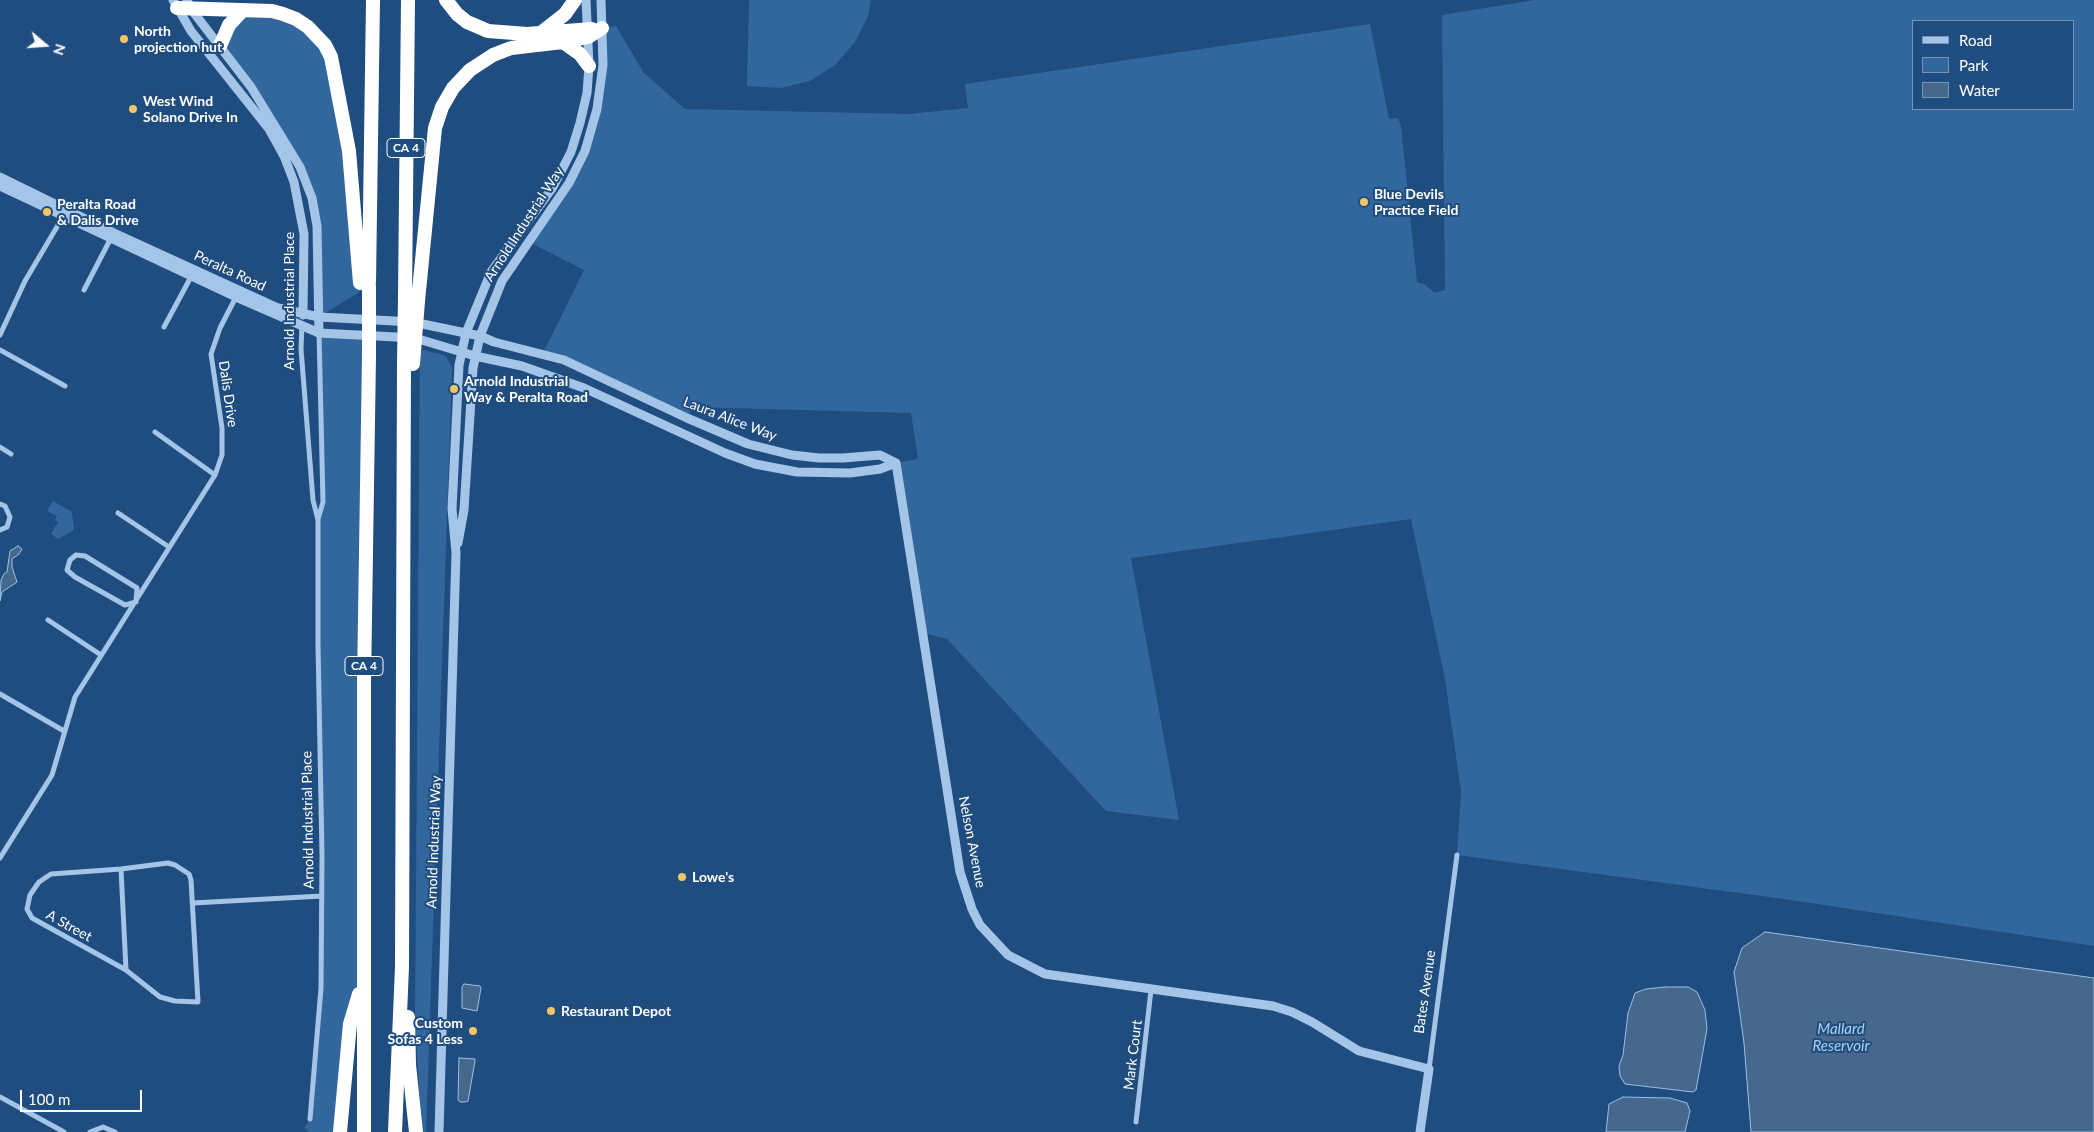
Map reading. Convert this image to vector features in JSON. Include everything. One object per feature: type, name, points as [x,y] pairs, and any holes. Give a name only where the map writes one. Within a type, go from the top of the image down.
[{"type":"highway","name":"CA 4","points":[[364,1132],[364,683],[369,352],[364,284],[373,0]]},
{"type":"highway","name":"CA 4","points":[[395,1132],[402,967],[402,684],[405,470],[411,299],[408,0]]},
{"type":"highway","points":[[446,0],[456,14],[467,22],[481,29],[501,34],[541,32],[588,33]]},
{"type":"highway","points":[[541,32],[565,14],[575,0]]},
{"type":"highway","points":[[185,3],[242,11],[272,11],[296,19],[318,36],[325,45],[330,56],[349,151],[364,284]]},
{"type":"highway","points":[[220,46],[229,25],[242,11]]},
{"type":"highway","points":[[411,299],[435,128],[442,107],[453,88],[470,70],[511,48],[563,42],[602,28]]},
{"type":"highway","points":[[563,42],[580,54],[589,66]]},
{"type":"highway","points":[[402,967],[408,999],[410,1065],[416,1132]]},
{"type":"highway","points":[[340,1132],[350,1024],[364,976]]},
{"type":"street","name":"Arnold Industrial Way","points":[[439,1132],[456,553],[452,509],[458,376],[461,352],[466,333],[491,272],[554,187],[571,152],[584,108],[589,66],[586,0]]},
{"type":"street","name":"Arnold Industrial Way","points":[[456,553],[464,510],[472,373],[480,336],[502,281],[569,183],[585,151],[597,109],[603,65],[601,0]]},
{"type":"street","name":"Arnold Industrial Place","points":[[185,3],[251,87],[300,167],[312,198],[317,226],[323,502],[318,520]]},
{"type":"street","name":"Arnold Industrial Place","points":[[185,3],[191,31],[269,129],[284,156],[294,182],[304,234],[303,315],[300,349],[313,500],[318,520],[322,896],[321,988],[310,1119]]},
{"type":"street","name":"Peralta Road","points":[[0,176],[65,213]]},
{"type":"street","name":"Peralta Road","points":[[0,186],[65,213],[319,333],[415,338],[461,352]]},
{"type":"street","points":[[0,335],[25,281],[65,213]]},
{"type":"street","points":[[84,290],[112,236]]},
{"type":"street","points":[[164,327],[192,273]]},
{"type":"street","name":"Peralta Road","points":[[238,294],[303,315],[413,322],[466,333]]},
{"type":"street","name":"Dalis Drive","points":[[0,858],[52,775],[75,697],[215,475],[222,455],[222,428],[211,354],[220,328],[238,294]]},
{"type":"street","name":"Laura Alice Way","points":[[466,333],[564,360],[687,418],[748,444],[792,455],[819,458],[880,455],[896,463]]},
{"type":"street","points":[[0,350],[65,386]]},
{"type":"street","points":[[461,352],[522,366],[553,376],[623,405],[725,453],[755,464],[798,472],[850,473],[880,469],[896,463]]},
{"type":"street","points":[[154,432],[215,475]]},
{"type":"street","points":[[0,447],[11,454]]},
{"type":"street","name":"Nelson Avenue","points":[[896,463],[960,872],[972,909],[980,925],[998,946],[1027,966],[1045,974],[1273,1006],[1292,1012],[1312,1022],[1359,1051],[1429,1069]]},
{"type":"street","points":[[0,504],[4,506],[10,516],[7,527],[0,530]]},
{"type":"street","points":[[118,514],[169,547]]},
{"type":"street","points":[[76,555],[85,556],[137,588],[136,602],[125,605],[75,577],[67,570],[70,560],[76,555]]},
{"type":"street","points":[[48,620],[101,655]]},
{"type":"street","points":[[0,694],[64,731]]},
{"type":"street","name":"Bates Avenue","points":[[1420,1132],[1457,855]]},
{"type":"street","name":"A Street","points":[[168,863],[175,864],[189,874],[193,903],[198,1002],[175,1001],[160,997],[126,970],[32,918],[28,909],[30,895],[39,882],[51,874],[121,869],[168,863]]},
{"type":"street","points":[[121,869],[126,970]]},
{"type":"street","points":[[193,903],[322,896]]},
{"type":"street","name":"Mark Court","points":[[1136,1122],[1152,990]]},
{"type":"street","points":[[0,1097],[64,1132]]},
{"type":"street","points":[[90,1132],[103,1127],[115,1132]]},
{"type":"green space","points":[[749,0],[871,0],[868,16],[855,42],[835,65],[810,81],[781,88],[747,86]]},
{"type":"green space","points":[[1535,0],[2094,0],[2094,946],[1784,899],[1457,855],[1461,791],[1445,679],[1411,519],[1131,558],[1179,820],[1106,811],[947,639],[923,633],[896,463],[918,459],[911,413],[693,407],[687,418],[542,355],[584,270],[529,242],[569,183],[597,109],[602,28],[616,26],[644,73],[685,109],[909,114],[968,108],[965,84],[1370,24],[1389,119],[1398,118],[1401,126],[1417,282],[1424,284],[1435,293],[1445,290],[1442,15]]},
{"type":"green space","points":[[242,11],[272,11],[325,45],[369,286],[319,317],[317,226],[300,167],[220,46]]},
{"type":"green space","points":[[319,333],[365,336],[364,976],[340,1132],[309,1132],[304,1128],[310,1119],[321,988],[318,520],[323,502]]},
{"type":"green space","points":[[420,349],[446,356],[452,368],[426,1132],[423,1132],[415,1021]]},
{"type":"green space","points":[[53,501],[72,512],[74,530],[58,539],[51,534],[58,522],[55,520],[57,516],[47,511]]},
{"type":"water","points":[[18,546],[22,549],[12,559],[12,567],[17,582],[2,592],[0,601],[1,580],[7,572],[10,551]]},
{"type":"water","name":"Mallard Reservoir","points":[[1765,932],[2094,978],[2094,1132],[1751,1132],[1744,1043],[1734,972],[1742,948]]},
{"type":"water","points":[[464,984],[480,986],[481,988],[477,1011],[462,1008],[462,987]]},
{"type":"water","points":[[1688,987],[1697,992],[1705,1010],[1707,1029],[1696,1090],[1693,1092],[1625,1084],[1620,1076],[1619,1066],[1623,1055],[1628,1013],[1635,993],[1646,989]]},
{"type":"water","points":[[459,1058],[475,1059],[468,1101],[465,1102],[458,1100]]},
{"type":"water","points":[[1623,1097],[1670,1098],[1687,1103],[1690,1111],[1685,1132],[1606,1132],[1609,1104]]},
{"type":"place","name":"North projection hut","points":[[124,39]]},
{"type":"place","name":"West Wind Solano Drive In","points":[[133,109]]},
{"type":"place","name":"Blue Devils Practice Field","points":[[1364,202]]},
{"type":"place","name":"Peralta Road & Dalis Drive","points":[[47,212]]},
{"type":"place","name":"Arnold Industrial Way & Peralta Road","points":[[454,389]]},
{"type":"place","name":"Lowe's","points":[[682,877]]},
{"type":"place","name":"Restaurant Depot","points":[[551,1011]]},
{"type":"place","name":"Custom Sofas 4 Less","points":[[473,1031]]}]
